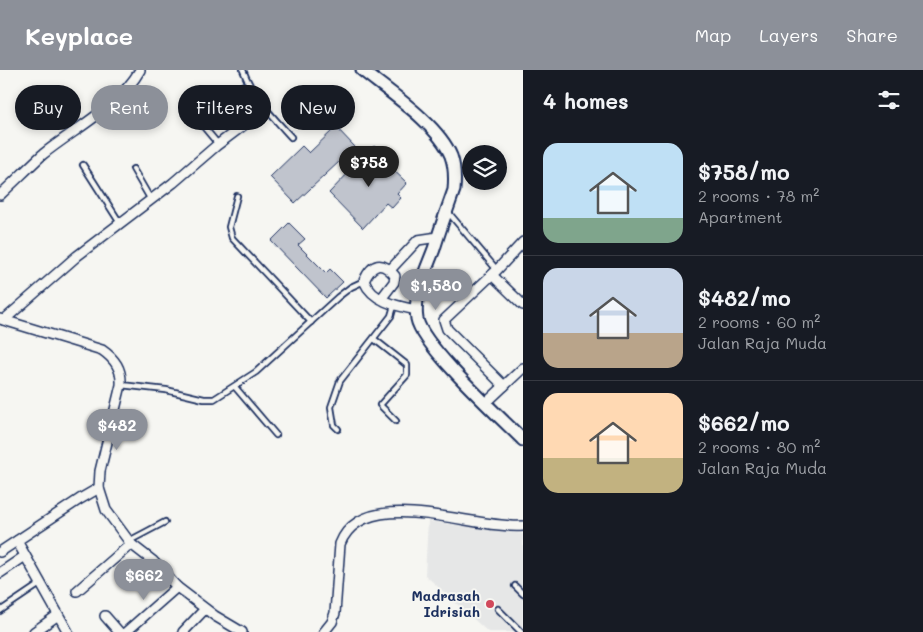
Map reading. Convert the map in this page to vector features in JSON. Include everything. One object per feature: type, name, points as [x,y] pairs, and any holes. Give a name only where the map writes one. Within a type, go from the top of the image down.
[{"type":"street","points":[[0,195],[42,156],[117,98],[132,84],[140,70]]},
{"type":"street","points":[[362,70],[422,119],[446,146],[451,157],[455,179],[454,190],[419,290],[417,318],[422,331],[446,362],[523,440]]},
{"type":"street","points":[[2,319],[77,256],[237,130]]},
{"type":"street","points":[[390,270],[418,240],[438,238]]},
{"type":"street","points":[[504,386],[447,329],[444,320],[495,273],[523,242]]},
{"type":"street","points":[[381,299],[394,282],[395,276],[381,264],[375,266],[367,274],[364,281],[366,287],[381,299],[394,306],[417,310]]},
{"type":"street","points":[[495,273],[523,305]]},
{"type":"street","points":[[2,319],[102,350],[112,358],[122,375],[100,471],[98,488],[106,510],[130,542],[178,587],[205,609],[242,632]]},
{"type":"street","points":[[486,403],[523,368]]},
{"type":"street","points":[[0,552],[98,488]]},
{"type":"street","points":[[324,632],[332,622],[335,613],[340,544],[350,527],[367,517],[409,512],[516,527],[523,526]]},
{"type":"street","points":[[17,541],[68,632]]},
{"type":"street","points":[[77,591],[130,542]]},
{"type":"street","points":[[0,573],[25,556]]},
{"type":"street","points":[[126,632],[178,587]]},
{"type":"street","points":[[183,632],[205,609]]},
{"type":"street","points":[[34,632],[58,615]]},
{"type":"street","points":[[105,616],[119,632]]},
{"type":"lane","points":[[218,144],[198,120],[199,114],[211,102],[248,83],[243,70]]},
{"type":"lane","points":[[271,115],[291,137]]},
{"type":"lane","points":[[82,165],[120,223]]},
{"type":"lane","points":[[133,169],[150,200]]},
{"type":"lane","points":[[237,196],[229,228],[232,238],[311,322]]},
{"type":"lane","points":[[447,211],[495,273]]},
{"type":"lane","points":[[121,385],[166,390],[204,399],[214,399],[256,372],[351,287],[364,281]]},
{"type":"lane","points":[[338,429],[334,425],[331,408],[340,381],[391,316],[394,306]]},
{"type":"lane","points":[[374,339],[407,365],[407,375],[380,405],[396,421]]},
{"type":"lane","points":[[234,387],[276,435]]},
{"type":"lane","points":[[130,542],[165,522]]},
{"type":"lane","points":[[0,611],[40,584]]},
{"type":"lane","points":[[515,586],[523,594]]},
{"type":"lane","points":[[498,609],[522,632]]},
{"type":"shaded area","name":"Madrasah Idrisiah","points":[[428,521],[523,534],[523,632],[488,632],[425,575]]},
{"type":"building","points":[[333,130],[339,130],[355,147],[295,203],[270,177],[302,146],[309,153]]},
{"type":"building","points":[[374,146],[388,159],[385,162],[407,183],[397,194],[401,198],[392,208],[386,203],[363,228],[329,193]]},
{"type":"building","points":[[289,223],[305,239],[298,245],[326,273],[330,269],[343,282],[326,298],[271,241]]},
{"type":"place","name":"Madrasah Idrisiah","points":[[490,604]]}]
